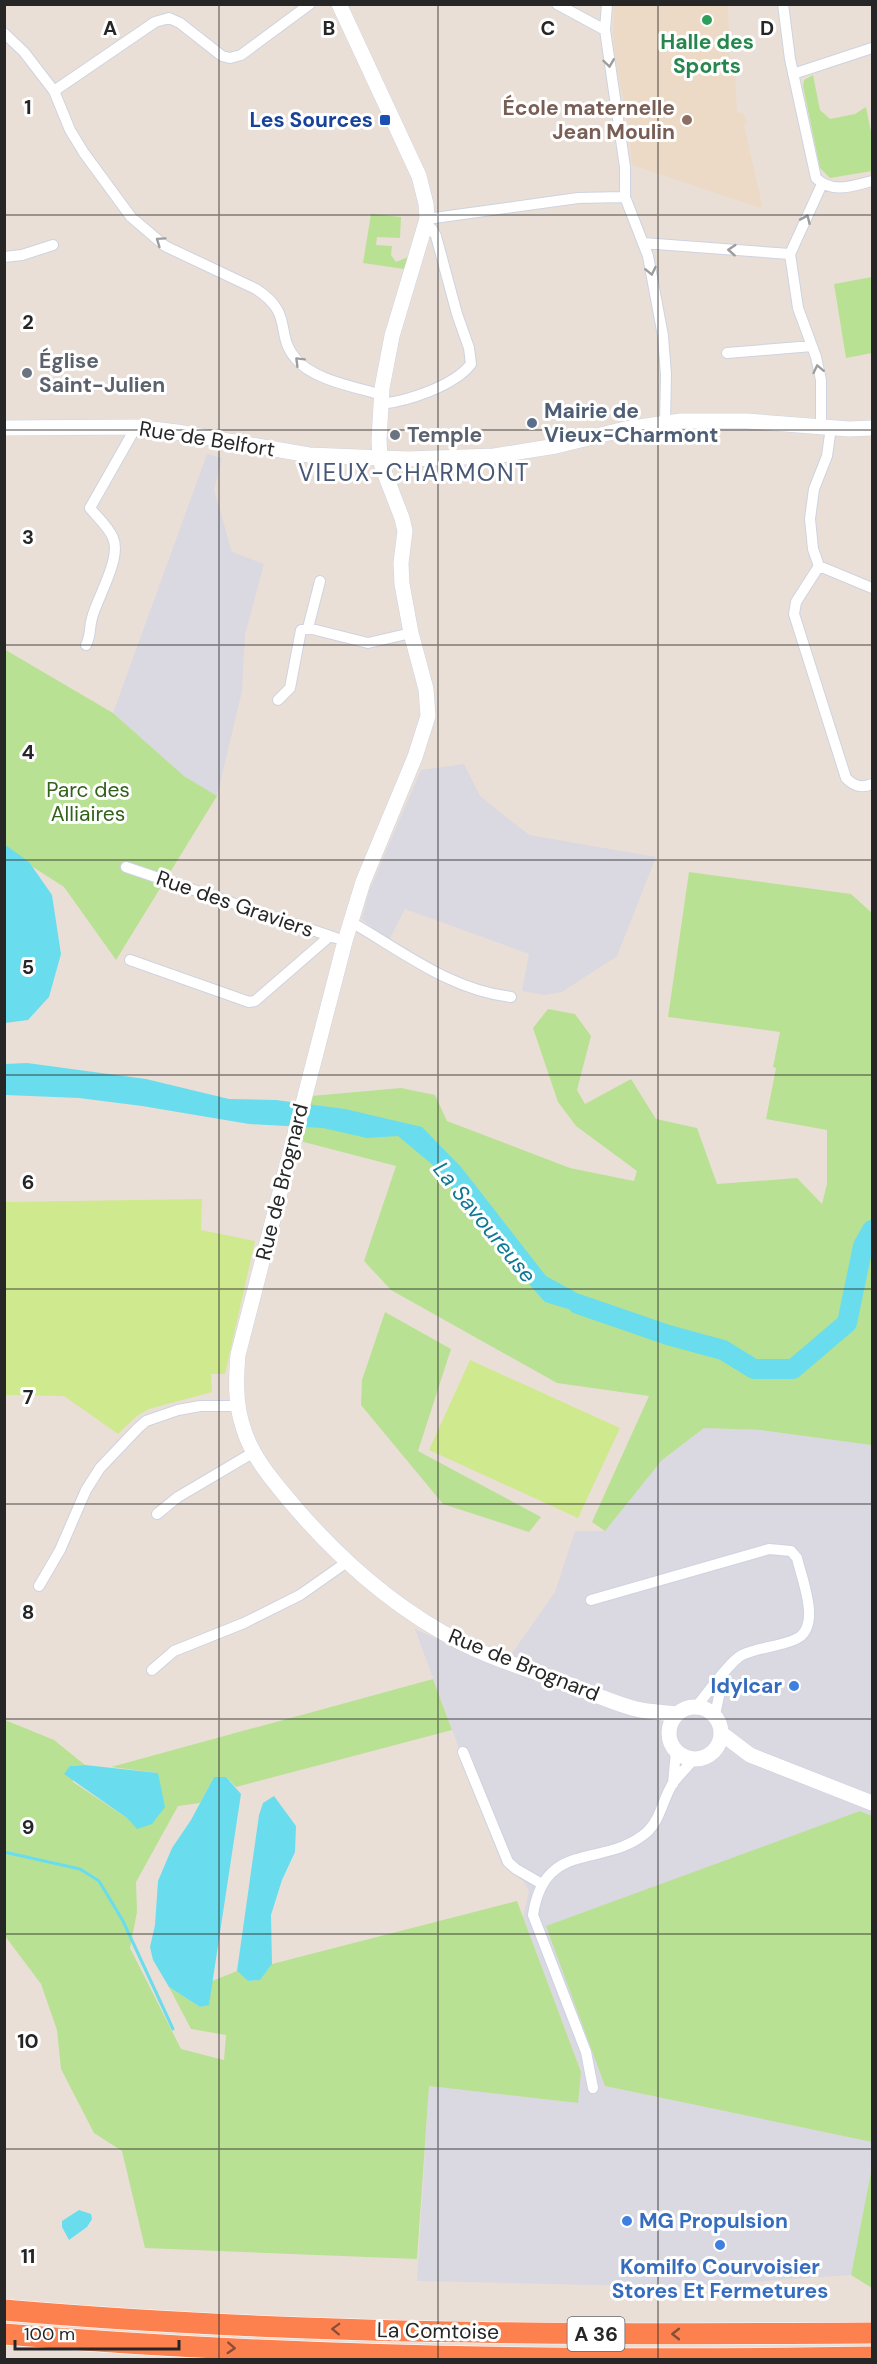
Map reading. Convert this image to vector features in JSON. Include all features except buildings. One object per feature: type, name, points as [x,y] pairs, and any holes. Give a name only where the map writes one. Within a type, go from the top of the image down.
[{"type":"highway","name":"La Comtoise","points":[[4,2310],[305,2328],[518,2333],[873,2333]]},
{"type":"highway","points":[[734,2334],[873,2322]]},
{"type":"highway","name":"La Comtoise","points":[[4,2334],[292,2351],[618,2359],[873,2357]]},
{"type":"street","points":[[54,91],[155,22],[169,18],[180,23],[222,56],[230,58],[241,55],[310,4]]},
{"type":"street","points":[[339,4],[418,176],[426,204],[426,223],[392,336],[382,399],[380,459]]},
{"type":"street","points":[[557,4],[605,30]]},
{"type":"street","points":[[607,4],[605,30],[625,167],[625,196],[643,243],[655,290],[663,336],[666,375],[665,423]]},
{"type":"street","points":[[783,4],[793,74],[816,178],[832,189],[873,181]]},
{"type":"street","points":[[4,33],[24,52],[54,91],[66,122],[84,153],[131,217],[165,246],[256,289],[269,298],[282,316],[291,352],[296,360],[313,373],[351,385],[382,399],[399,402],[453,379],[471,364],[469,348],[457,314],[436,236],[426,223]]},
{"type":"street","points":[[793,74],[873,48]]},
{"type":"street","points":[[819,566],[813,549],[810,519],[814,489],[827,456],[826,427],[820,380],[812,346],[798,308],[790,254],[822,184]]},
{"type":"street","points":[[426,223],[578,198],[625,196]]},
{"type":"street","points":[[643,243],[790,254]]},
{"type":"street","points":[[4,257],[22,255],[53,245]]},
{"type":"street","points":[[727,353],[812,346]]},
{"type":"street","name":"Rue de Belfort","points":[[4,428],[136,427],[309,455],[380,459],[494,456],[556,446],[625,429],[681,420],[873,428]]},
{"type":"street","points":[[86,645],[91,636],[91,620],[109,573],[115,549],[114,538],[90,508],[136,427]]},
{"type":"street","name":"Rue de Brognard","points":[[380,459],[405,531],[402,584],[411,633],[426,689],[428,716],[415,757],[363,882],[351,922],[337,939],[303,1097],[238,1355],[236,1387],[238,1406],[243,1427],[254,1452],[300,1513],[347,1562],[375,1587],[418,1619],[464,1644],[639,1710],[677,1714]]},
{"type":"street","points":[[819,566],[869,582]]},
{"type":"street","points":[[819,566],[796,602],[794,614],[846,778],[853,785],[862,787],[873,784]]},
{"type":"street","points":[[308,628],[320,581]]},
{"type":"street","points":[[278,700],[290,688],[301,630],[308,628],[368,643],[411,633]]},
{"type":"street","name":"Rue des Graviers","points":[[126,867],[337,939]]},
{"type":"street","points":[[351,922],[449,979],[483,992],[511,997]]},
{"type":"street","points":[[130,960],[249,1002],[255,1001],[337,939]]},
{"type":"street","points":[[39,1586],[60,1550],[91,1483],[118,1447],[138,1428],[146,1421],[178,1410],[200,1406],[238,1406]]},
{"type":"street","points":[[158,1514],[178,1497],[254,1452]]},
{"type":"street","points":[[591,1600],[769,1549],[791,1551],[797,1558],[811,1614],[808,1626],[798,1638],[742,1655],[732,1663],[696,1707]]},
{"type":"street","points":[[152,1670],[174,1651],[244,1623],[300,1595],[347,1562]]},
{"type":"street","points":[[715,1715],[723,1674]]},
{"type":"street","points":[[696,1707],[706,1709],[715,1715],[720,1724],[721,1733],[719,1744],[712,1753],[704,1758],[694,1759],[684,1757],[676,1751],[670,1742],[669,1733],[671,1722],[677,1714],[686,1708],[696,1707]]},
{"type":"street","name":"Rue de Brognard","points":[[639,1710],[669,1733]]},
{"type":"street","points":[[721,1733],[750,1755],[873,1803]]},
{"type":"street","points":[[672,1784],[676,1751]]},
{"type":"street","points":[[463,1752],[508,1862],[542,1884]]},
{"type":"street","points":[[712,1753],[750,1755]]},
{"type":"street","points":[[593,2088],[586,2052],[533,1915],[536,1898],[550,1873],[560,1865],[639,1838],[654,1824],[672,1784],[694,1759]]},
{"type":"shaded area","name":"École maternelle Jean Moulin","points":[[614,5],[728,5],[730,67],[735,68],[737,112],[743,113],[747,123],[744,124],[762,205],[760,208],[632,165],[627,117],[616,64],[613,33]]},
{"type":"shaded area","points":[[207,454],[222,458],[214,490],[232,552],[264,564],[245,635],[242,691],[217,796],[184,776],[113,713]]},
{"type":"shaded area","points":[[464,764],[480,796],[529,835],[656,857],[617,956],[562,992],[545,995],[522,991],[529,954],[405,909],[388,942],[362,919],[369,891],[421,770]]},
{"type":"shaded area","points":[[704,1428],[761,1430],[872,1445],[872,1816],[860,1811],[781,1841],[605,2086],[872,2142],[872,2167],[851,2275],[683,2287],[417,2281],[429,2086],[577,2103],[581,2072],[523,1917],[529,1891],[523,1881],[502,1865],[415,1629],[501,1669],[555,1592],[575,1531],[605,1531],[662,1460]]},
{"type":"green space","points":[[813,75],[820,110],[830,119],[855,114],[866,107],[872,137],[872,171],[830,178],[820,168],[803,86],[804,80]]},
{"type":"green space","points":[[371,214],[401,217],[400,238],[377,237],[376,245],[392,246],[391,255],[396,262],[408,257],[404,269],[363,263]]},
{"type":"green space","points":[[872,277],[872,353],[846,358],[834,284]]},
{"type":"green space","name":"Parc des Alliaires","points":[[4,649],[113,713],[184,776],[217,796],[116,960],[64,887],[5,849]]},
{"type":"green space","points":[[689,872],[851,894],[872,913],[872,1447],[871,1445],[761,1430],[704,1428],[662,1460],[605,1531],[592,1522],[649,1396],[557,1383],[391,1290],[364,1261],[396,1166],[300,1141],[311,1096],[401,1088],[435,1095],[447,1121],[570,1168],[634,1181],[637,1171],[576,1126],[558,1102],[533,1028],[548,1009],[575,1014],[591,1036],[577,1090],[585,1104],[631,1079],[656,1119],[697,1128],[717,1184],[797,1178],[822,1204],[827,1184],[827,1130],[766,1119],[780,1032],[668,1017]]},
{"type":"green space","points":[[202,1199],[201,1230],[255,1241],[225,1374],[211,1374],[212,1392],[149,1409],[137,1416],[118,1434],[64,1396],[5,1395],[5,1202]]},
{"type":"green space","points":[[385,1312],[451,1349],[418,1451],[541,1517],[529,1532],[443,1504],[361,1405],[362,1380]]},
{"type":"green space","points":[[470,1360],[620,1428],[578,1518],[429,1450]]},
{"type":"green space","points":[[433,1679],[452,1730],[236,1787],[226,1777],[214,1777],[200,1803],[178,1806],[136,1882],[137,1912],[130,1948],[181,2049],[224,2060],[226,2035],[191,2029],[169,1987],[200,2007],[209,2004],[212,1981],[237,1971],[248,1981],[259,1980],[272,1964],[517,1901],[581,2072],[578,2103],[429,2086],[417,2259],[145,2248],[122,2151],[94,2133],[61,2069],[57,2030],[41,1984],[5,1936],[5,1720],[54,1740],[85,1765],[70,1766],[73,1782],[127,1818],[137,1828],[158,1773],[111,1767]]},
{"type":"green space","points":[[860,1811],[872,1816],[872,2142],[605,2086],[546,1926]]},
{"type":"green space","points":[[872,2167],[872,2288],[851,2275]]},
{"type":"water","points":[[4,844],[29,862],[52,895],[61,954],[49,997],[28,1020],[5,1023]]},
{"type":"water","name":"La Savoureuse","points":[[27,1063],[146,1079],[229,1099],[276,1100],[345,1109],[422,1127],[461,1167],[546,1276],[606,1309],[595,1317],[545,1302],[499,1251],[435,1167],[398,1136],[367,1138],[323,1128],[249,1124],[79,1098],[5,1095],[4,1064]]},
{"type":"water","points":[[85,1765],[158,1773],[165,1807],[152,1824],[137,1829],[127,1818],[64,1774],[70,1766]]},
{"type":"water","points":[[214,1777],[226,1777],[241,1794],[209,2005],[200,2007],[169,1987],[153,1960],[150,1947],[155,1925],[158,1881],[172,1848],[191,1820]]},
{"type":"water","points":[[274,1796],[296,1826],[295,1852],[282,1880],[271,1915],[272,1964],[260,1980],[248,1981],[237,1971],[259,1815],[263,1803]]},
{"type":"water","points":[[79,2210],[91,2214],[92,2219],[87,2227],[69,2240],[62,2227],[62,2221]]},
{"type":"waterway","name":"La Savoureuse","points":[[578,1304],[668,1335],[723,1350],[754,1369],[793,1369],[847,1323],[863,1246],[872,1230]]},
{"type":"waterway","points":[[4,1852],[80,1869],[99,1881],[123,1921],[173,2029]]},
{"type":"place","name":"Halle des Sports","points":[[707,20]]},
{"type":"place","name":"Les Sources","points":[[385,120]]},
{"type":"place","name":"École maternelle Jean Moulin","points":[[687,120]]},
{"type":"place","name":"Église Saint-Julien","points":[[27,373]]},
{"type":"place","name":"Mairie de Vieux-Charmont","points":[[532,423]]},
{"type":"place","name":"Temple","points":[[395,435]]},
{"type":"place","name":"Idylcar","points":[[794,1686]]},
{"type":"place","name":"MG Propulsion","points":[[627,2221]]},
{"type":"place","name":"Komilfo Courvoisier Stores Et Fermetures","points":[[720,2245]]},
{"type":"district","name":"VIEUX-CHARMONT","points":[[414,473]]}]
